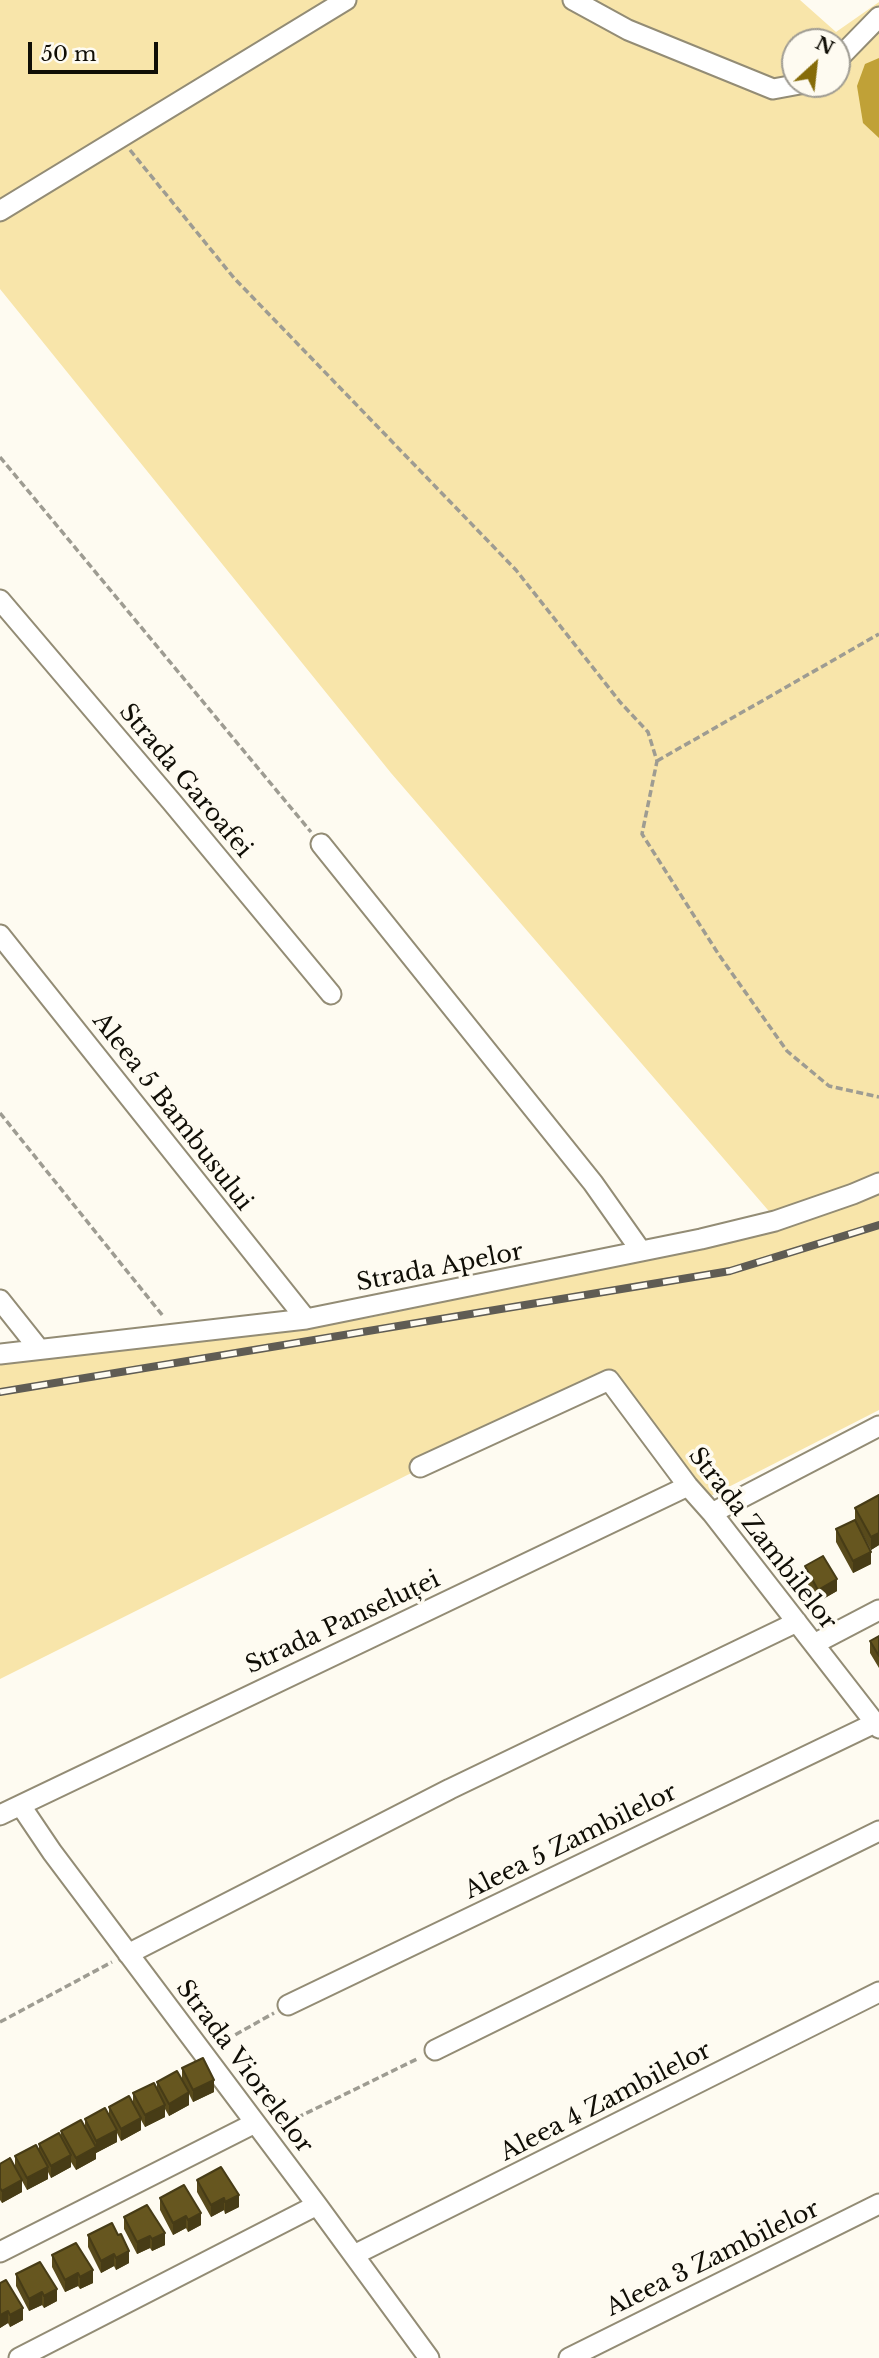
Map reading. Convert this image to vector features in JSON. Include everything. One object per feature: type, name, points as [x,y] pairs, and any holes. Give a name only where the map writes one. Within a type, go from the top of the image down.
[{"type":"street","points":[[0,211],[346,0]]},
{"type":"street","points":[[573,0],[628,30],[773,89],[781,88]]},
{"type":"street","points":[[851,46],[879,17]]},
{"type":"street","name":"Strada Garoafei","points":[[0,600],[331,993]]},
{"type":"street","points":[[321,844],[593,1183],[641,1251]]},
{"type":"street","name":"Aleea 5 Bambusului","points":[[0,935],[306,1320]]},
{"type":"street","name":"Strada Apelor","points":[[0,1354],[306,1320],[775,1221],[853,1194],[879,1182]]},
{"type":"street","points":[[0,1300],[39,1349]]},
{"type":"street","name":"Strada Zambilelor","points":[[420,1467],[609,1380],[688,1486],[712,1513],[877,1726]]},
{"type":"street","points":[[712,1513],[879,1426]]},
{"type":"street","name":"Strada Panseluței","points":[[0,1815],[688,1486]]},
{"type":"street","points":[[814,1644],[879,1610]]},
{"type":"street","points":[[128,1954],[450,1789],[797,1622]]},
{"type":"street","name":"Aleea 5 Zambilelor","points":[[288,2005],[877,1726]]},
{"type":"street","name":"Strada Viorelelor","points":[[21,1807],[429,2358]]},
{"type":"street","points":[[435,2050],[879,1831]]},
{"type":"street","name":"Aleea 4 Zambilelor","points":[[354,2255],[879,1992]]},
{"type":"street","points":[[0,2252],[259,2128]]},
{"type":"street","name":"Aleea 3 Zambilelor","points":[[569,2358],[879,2204]]},
{"type":"street","points":[[19,2358],[317,2205]]},
{"type":"path","points":[[120,137],[234,278],[516,570],[620,702],[648,732],[657,761],[642,834],[719,955],[788,1051],[829,1086],[879,1097]]},
{"type":"path","points":[[0,457],[321,844]]},
{"type":"path","points":[[657,761],[879,634]]},
{"type":"path","points":[[0,1113],[177,1334]]},
{"type":"path","points":[[0,2022],[128,1954]]},
{"type":"path","points":[[203,2053],[288,2005]]},
{"type":"path","points":[[259,2128],[435,2050]]},
{"type":"shaded area","points":[[0,0],[800,0],[832,28],[781,28],[781,98],[851,98],[851,28],[842,28],[879,2],[879,1410],[709,1497],[599,1379],[0,1679],[0,1362],[368,1318],[661,1256],[780,1224],[391,773],[0,289]]},
{"type":"shaded area","points":[[879,58],[879,138],[863,123],[857,86],[865,64]]},
{"type":"building","points":[[879,1495],[879,1533],[871,1537],[855,1508]]},
{"type":"building","points":[[855,1520],[871,1552],[853,1561],[836,1529]]},
{"type":"building","points":[[823,1556],[837,1579],[818,1590],[805,1566]]},
{"type":"building","points":[[879,1636],[879,1656],[870,1641]]},
{"type":"building","points":[[203,2058],[214,2080],[193,2090],[182,2068]]},
{"type":"building","points":[[177,2071],[189,2092],[169,2104],[157,2082]]},
{"type":"building","points":[[154,2083],[165,2105],[145,2115],[133,2093]]},
{"type":"building","points":[[129,2096],[141,2118],[121,2129],[109,2107]]},
{"type":"building","points":[[105,2108],[117,2130],[96,2141],[85,2119]]},
{"type":"building","points":[[81,2120],[96,2147],[76,2158],[61,2131]]},
{"type":"building","points":[[59,2133],[71,2155],[51,2166],[39,2144]]},
{"type":"building","points":[[36,2145],[48,2167],[27,2178],[15,2156]]},
{"type":"building","points":[[10,2158],[22,2180],[2,2191],[0,2164]]},
{"type":"building","points":[[221,2167],[239,2195],[225,2202],[224,2198],[211,2205],[197,2180]]},
{"type":"building","points":[[184,2185],[201,2213],[188,2220],[186,2216],[173,2223],[160,2198]]},
{"type":"building","points":[[147,2205],[165,2233],[137,2242],[124,2217]]},
{"type":"building","points":[[112,2223],[129,2251],[116,2258],[114,2254],[101,2261],[88,2235]]},
{"type":"building","points":[[76,2243],[93,2270],[80,2277],[78,2273],[65,2280],[52,2255]]},
{"type":"building","points":[[40,2262],[57,2289],[44,2296],[42,2292],[29,2299],[16,2274]]},
{"type":"building","points":[[6,2280],[23,2308],[10,2315],[8,2311],[0,2315],[0,2283]]},
{"type":"railway","points":[[0,1392],[730,1271],[879,1225]]}]
